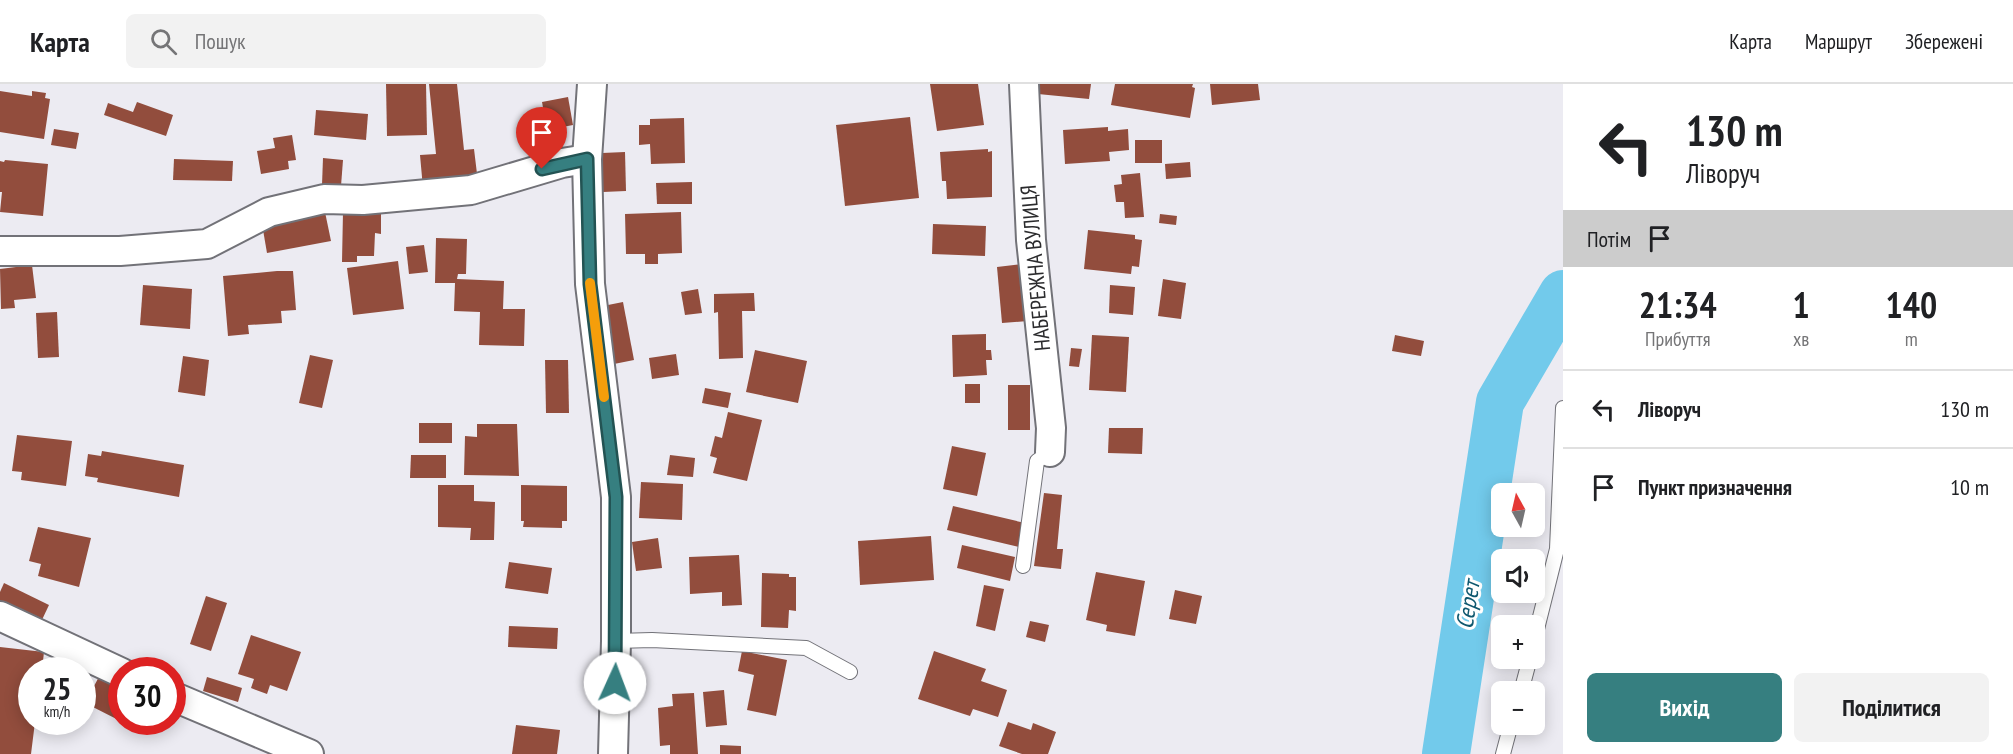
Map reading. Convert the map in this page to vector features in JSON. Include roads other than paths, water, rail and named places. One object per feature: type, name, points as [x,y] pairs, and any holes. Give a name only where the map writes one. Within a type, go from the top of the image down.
[{"type":"street","points":[[592,84],[587,159],[590,284],[616,497],[613,754]]},
{"type":"street","name":"НАБЕРЕЖНА ВУЛИЦЯ","points":[[1024,84],[1031,240],[1051,428],[1050,452]]},
{"type":"street","points":[[0,250],[120,251],[207,244],[269,212],[324,199],[363,200],[471,190],[562,163],[587,159]]},
{"type":"street","points":[[0,616],[108,666]]},
{"type":"street","points":[[186,702],[309,754]]},
{"type":"lane","points":[[1540,615],[1557,549],[1563,408]]},
{"type":"lane","points":[[1023,566],[1037,461],[1050,452]]},
{"type":"lane","points":[[616,641],[806,648],[850,672]]},
{"type":"lane","points":[[1503,754],[1508,735]]},
{"type":"waterway","name":"Серет","points":[[1446,754],[1500,402],[1563,294]]}]
